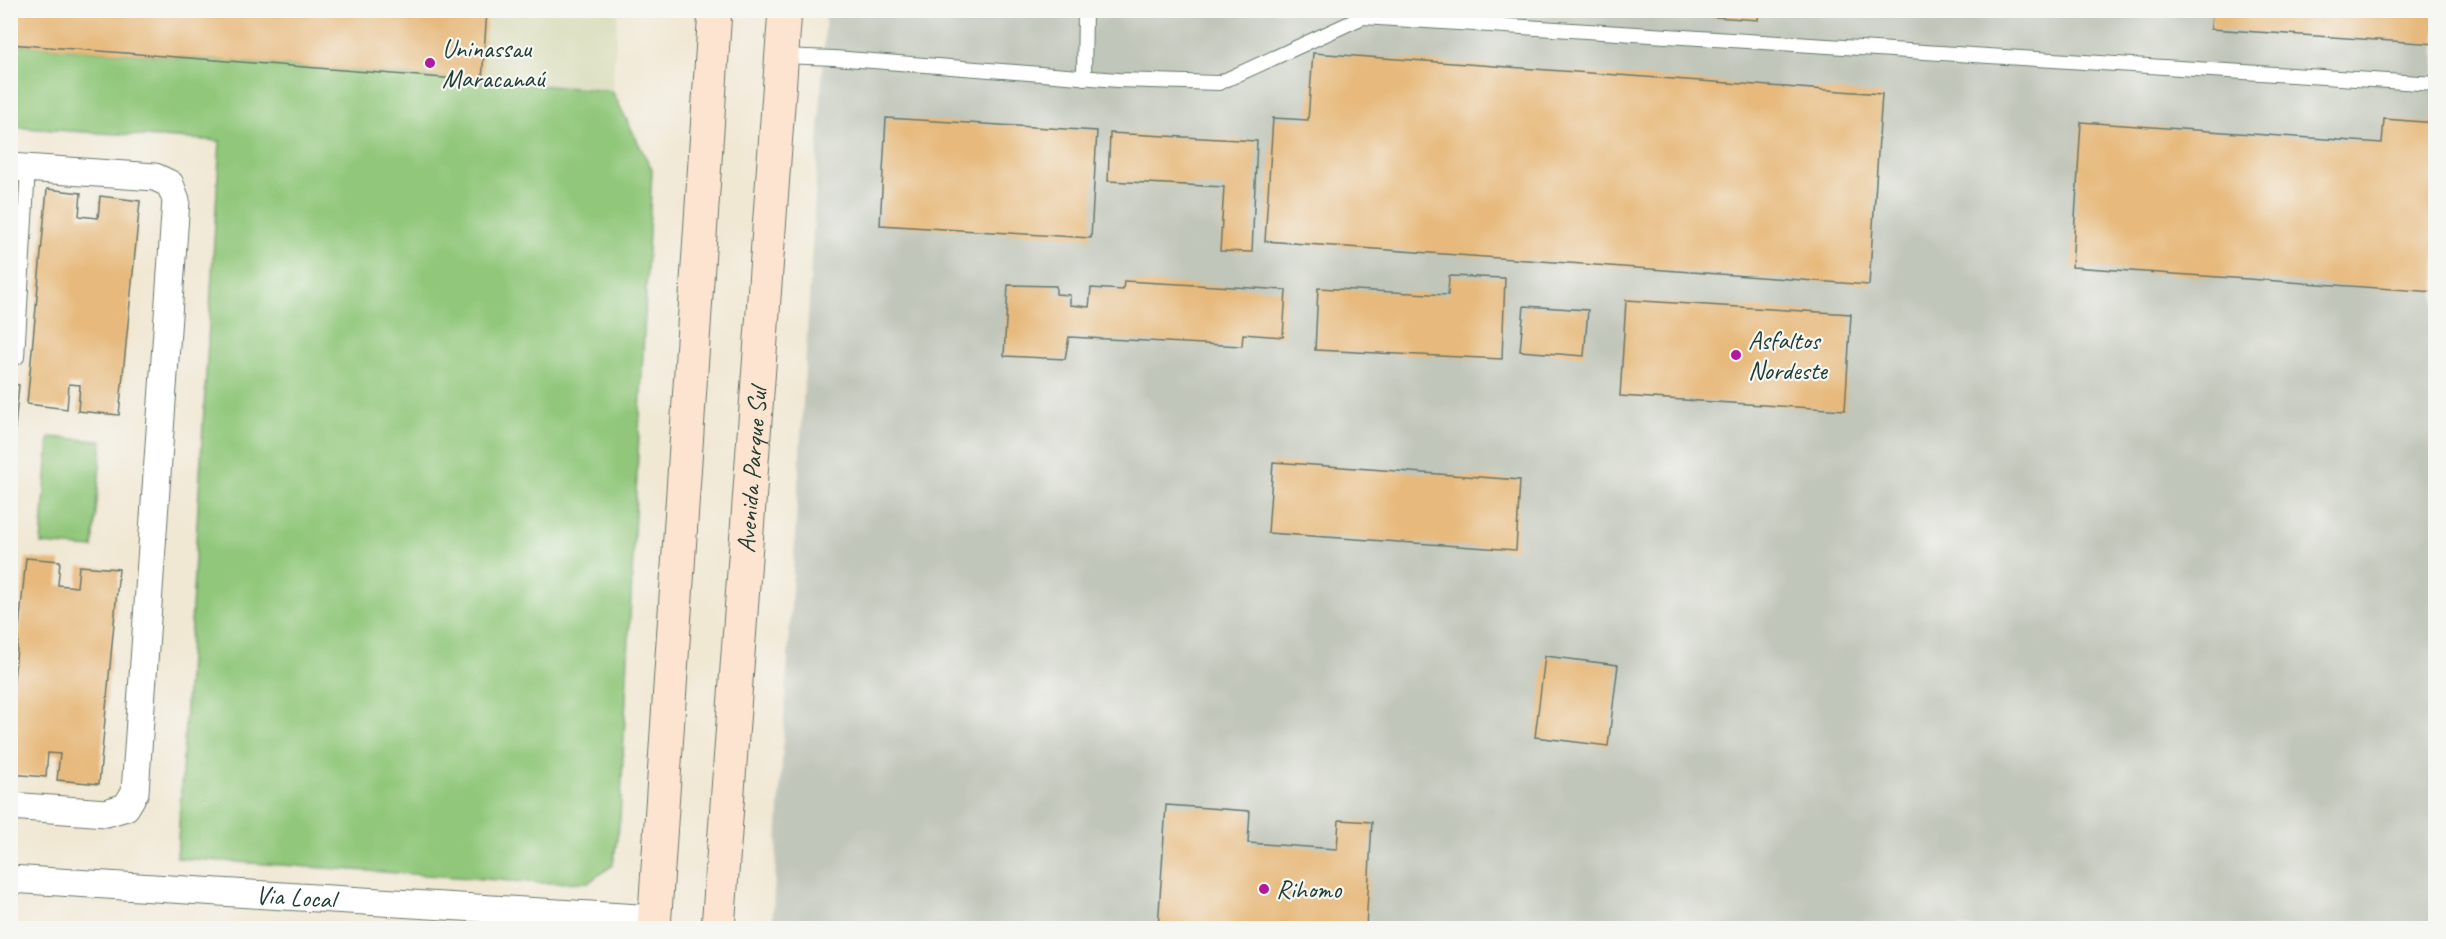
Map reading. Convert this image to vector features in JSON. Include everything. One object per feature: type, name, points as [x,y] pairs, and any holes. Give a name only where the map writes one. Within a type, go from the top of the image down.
[{"type":"street","points":[[654,924],[715,10]]},
{"type":"street","name":"Avenida Parque Sul","points":[[718,928],[785,10]]},
{"type":"street","points":[[10,806],[106,813],[126,807],[135,792],[176,200],[170,184],[155,177],[19,167]]},
{"type":"street","name":"Via Local","points":[[10,879],[654,924]]},
{"type":"lane","points":[[1084,78],[1085,10]]},
{"type":"lane","points":[[782,57],[834,58],[1084,78],[1219,82],[1364,14],[2436,84]]},
{"type":"lane","points":[[17,357],[19,167]]},
{"type":"shaded area","name":"Uninassau Maracanaú","points":[[10,11],[618,11],[612,91],[11,44]]},
{"type":"shaded area","points":[[826,11],[2435,11],[2435,928],[772,928]]},
{"type":"green space","points":[[11,44],[612,91],[652,170],[620,819],[613,865],[589,882],[542,883],[177,858],[220,141],[11,127]]},
{"type":"green space","points":[[49,437],[102,441],[93,548],[41,544]]},
{"type":"building","name":"Uninassau Maracanaú","points":[[10,10],[487,10],[482,81],[10,44]]},
{"type":"building","points":[[949,10],[1029,10],[1028,17],[949,12]]},
{"type":"building","points":[[1643,10],[1759,10],[1758,20],[1643,12]]},
{"type":"building","points":[[2212,10],[2436,10],[2436,44],[2211,29]]},
{"type":"building","points":[[1313,53],[1882,94],[1869,285],[1265,241],[1273,118],[1308,120]]},
{"type":"building","points":[[886,118],[1097,131],[1091,238],[880,225]]},
{"type":"building","points":[[2384,119],[2436,123],[2436,292],[2072,267],[2081,122],[2382,143]]},
{"type":"building","points":[[1110,133],[1257,141],[1252,252],[1220,251],[1224,187],[1108,181]]},
{"type":"building","points":[[47,189],[81,193],[79,216],[98,218],[100,196],[140,201],[119,415],[78,411],[80,385],[69,384],[67,409],[27,404]]},
{"type":"building","points":[[1449,276],[1505,278],[1502,359],[1315,350],[1318,288],[1448,295]]},
{"type":"building","points":[[1124,281],[1286,290],[1283,337],[1243,334],[1242,346],[1069,337],[1065,359],[1004,356],[1008,285],[1056,286],[1056,294],[1070,295],[1070,305],[1089,307],[1091,288],[1123,290]]},
{"type":"building","name":"Asfaltos Nordeste","points":[[1626,300],[1851,314],[1845,410],[1620,396]]},
{"type":"building","points":[[1524,306],[1588,310],[1584,356],[1520,351]]},
{"type":"building","points":[[10,384],[19,385],[12,459],[10,459]]},
{"type":"building","points":[[1273,462],[1520,480],[1516,550],[1268,533]]},
{"type":"building","points":[[26,558],[60,561],[58,585],[77,587],[79,566],[119,569],[99,784],[57,780],[60,754],[48,753],[46,777],[10,774],[10,719]]},
{"type":"building","points":[[1545,656],[1618,665],[1608,746],[1535,737]]},
{"type":"building","name":"Rihomo","points":[[1166,805],[1250,811],[1248,843],[1337,849],[1339,820],[1372,822],[1366,928],[1158,928]]},
{"type":"place","name":"Uninassau Maracanaú","points":[[430,63]]},
{"type":"place","name":"Asfaltos Nordeste","points":[[1736,355]]},
{"type":"place","name":"Rihomo","points":[[1264,889]]}]
